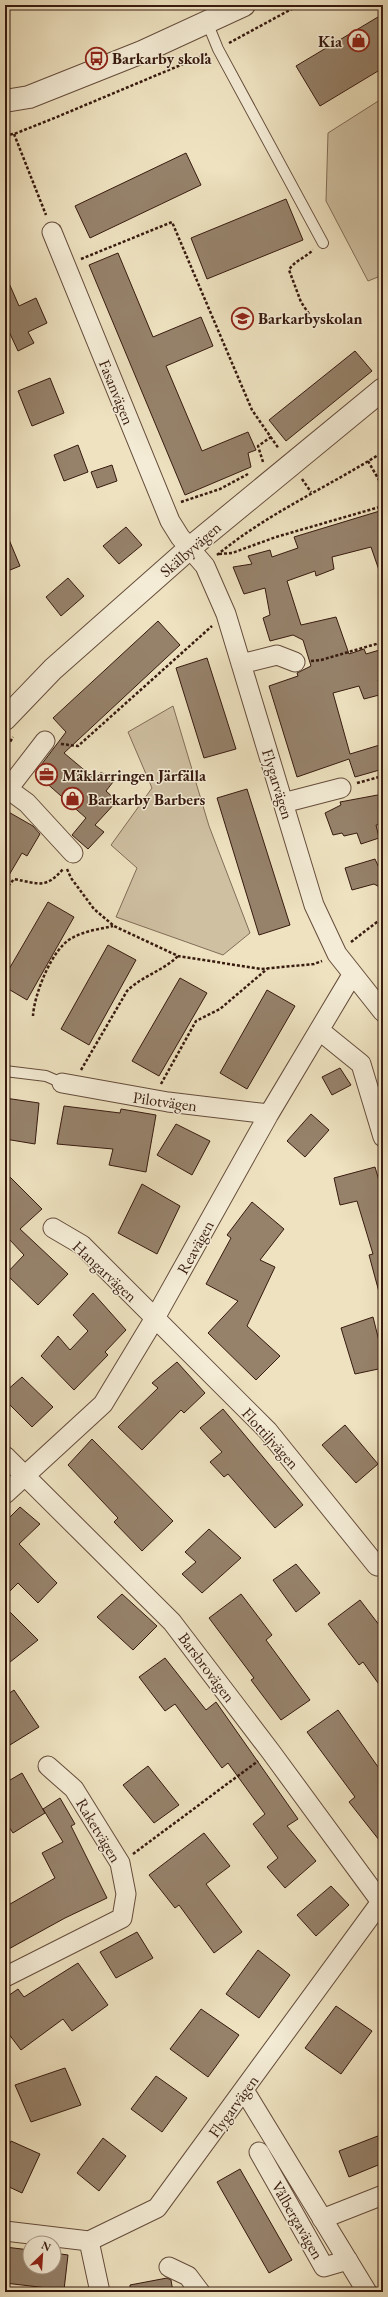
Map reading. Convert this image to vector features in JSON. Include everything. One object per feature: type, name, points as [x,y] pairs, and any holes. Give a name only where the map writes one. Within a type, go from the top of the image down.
[{"type":"street","points":[[5,101],[36,94],[142,52],[244,5]]},
{"type":"street","name":"Fasanvägen","points":[[52,232],[170,521],[180,537],[191,547]]},
{"type":"street","name":"Skälbyvägen","points":[[5,719],[53,669],[191,547],[382,399]]},
{"type":"street","name":"Flygarvägen","points":[[191,547],[211,560],[314,905],[337,954],[352,975],[383,1012]]},
{"type":"street","points":[[241,664],[277,655],[295,662]]},
{"type":"street","points":[[45,741],[6,788],[27,803],[72,853]]},
{"type":"street","points":[[283,803],[341,788]]},
{"type":"street","name":"Reavägen","points":[[5,1494],[103,1404],[155,1318],[269,1114],[352,975]]},
{"type":"street","points":[[319,1030],[361,1064],[383,1137]]},
{"type":"street","name":"Pilotvägen","points":[[66,1084],[157,1101],[269,1114]]},
{"type":"street","name":"Hangarvägen","points":[[53,1228],[82,1245],[155,1318]]},
{"type":"street","name":"Flottiljvägen","points":[[155,1318],[268,1431],[377,1566]]},
{"type":"street","name":"Barsbrovägen","points":[[5,1456],[172,1622],[382,1900]]},
{"type":"street","name":"Raketvägen","points":[[5,1977],[122,1918],[126,1894],[120,1863],[74,1789],[48,1766]]},
{"type":"street","name":"Flygarvägen","points":[[88,2241],[157,2208],[382,1900]]},
{"type":"street","name":"Vålbergavägen","points":[[244,2090],[367,2292]]},
{"type":"street","name":"Vålbergavägen","points":[[258,2152],[324,2268],[348,2260]]},
{"type":"street","name":"Vålbergavägen","points":[[322,2219],[383,2195]]},
{"type":"street","points":[[5,2231],[88,2241],[100,2292]]},
{"type":"street","points":[[169,2267],[188,2276],[200,2292]]},
{"type":"lane","points":[[207,22],[218,49],[323,243]]},
{"type":"lane","points":[[5,1071],[46,1076],[66,1084]]},
{"type":"path","points":[[5,135],[14,134],[143,82],[218,49],[258,29],[299,5]]},
{"type":"path","points":[[14,134],[52,232]]},
{"type":"path","points":[[66,266],[172,222],[252,410],[280,450]]},
{"type":"path","points":[[309,314],[302,302],[289,270],[292,264],[305,258],[323,243]]},
{"type":"path","points":[[382,399],[383,428]]},
{"type":"path","points":[[264,465],[258,446],[271,437]]},
{"type":"path","points":[[211,560],[241,536],[311,492],[383,452]]},
{"type":"path","points":[[368,461],[383,487]]},
{"type":"path","points":[[179,503],[220,489],[251,472]]},
{"type":"path","points":[[298,474],[311,492]]},
{"type":"path","points":[[211,560],[276,538],[383,506]]},
{"type":"path","points":[[45,741],[78,746],[226,614]]},
{"type":"path","points":[[295,662],[321,660],[383,642]]},
{"type":"path","points":[[341,788],[383,776]]},
{"type":"path","points":[[5,890],[14,878],[42,884],[50,883],[66,866],[71,878],[94,908],[114,926],[178,956],[267,969],[314,964],[337,954],[377,922],[383,919]]},
{"type":"path","points":[[33,1016],[37,993],[60,948],[70,938],[114,926]]},
{"type":"path","points":[[66,1084],[127,991],[136,982],[160,970],[178,956]]},
{"type":"path","points":[[157,1101],[161,1085],[196,1021],[220,1009],[267,969]]},
{"type":"path","points":[[120,1863],[271,1752]]},
{"type":"shaded area","points":[[383,98],[383,275],[368,281],[326,201],[328,133]]},
{"type":"shaded area","points":[[173,706],[209,826],[250,933],[223,955],[116,917],[137,868],[111,845],[152,788],[128,732]]},
{"type":"building","points":[[383,14],[383,68],[320,106],[296,66]]},
{"type":"building","points":[[186,153],[201,185],[90,238],[75,206]]},
{"type":"building","points":[[286,199],[303,240],[207,279],[191,238]]},
{"type":"building","points":[[118,253],[153,337],[201,317],[213,346],[166,366],[202,451],[248,432],[256,450],[248,453],[251,467],[185,495],[89,265]]},
{"type":"building","points":[[5,274],[19,306],[36,298],[47,323],[28,332],[34,343],[18,351],[5,323]]},
{"type":"building","points":[[355,351],[372,371],[286,441],[269,420]]},
{"type":"building","points":[[50,378],[64,413],[32,426],[18,391]]},
{"type":"building","points":[[78,445],[88,472],[64,481],[54,455]]},
{"type":"building","points":[[112,465],[117,481],[97,488],[91,472]]},
{"type":"building","points":[[383,510],[383,575],[381,576],[371,547],[332,557],[334,569],[316,576],[315,571],[287,581],[301,625],[336,617],[349,654],[364,649],[366,654],[383,649],[383,679],[378,680],[383,694],[364,699],[359,686],[333,693],[350,754],[383,744],[383,769],[355,777],[349,759],[297,777],[269,686],[298,676],[297,673],[311,666],[303,640],[293,635],[270,641],[263,618],[270,615],[265,588],[244,594],[233,567],[252,564],[248,556],[270,550],[272,557],[298,548],[294,537]]},
{"type":"building","points":[[126,527],[142,545],[119,564],[103,546]]},
{"type":"building","points":[[5,530],[20,566],[5,572]]},
{"type":"building","points":[[68,578],[84,596],[61,616],[46,597]]},
{"type":"building","points":[[158,621],[180,645],[64,753],[95,779],[101,772],[113,782],[106,791],[117,801],[95,825],[104,832],[88,849],[72,835],[86,818],[35,773],[66,732],[53,718]]},
{"type":"building","points":[[207,658],[236,749],[204,758],[176,668]]},
{"type":"building","points":[[247,789],[290,925],[259,935],[217,798]]},
{"type":"building","points":[[383,794],[383,824],[376,825],[379,838],[361,844],[357,833],[344,836],[342,833],[333,835],[325,813],[341,805],[340,802]]},
{"type":"building","points":[[5,810],[33,826],[40,834],[27,856],[22,853],[5,882]]},
{"type":"building","points":[[375,859],[380,870],[383,872],[383,889],[374,884],[352,890],[345,868]]},
{"type":"building","points":[[48,902],[74,917],[27,1000],[5,987],[5,976]]},
{"type":"building","points":[[108,945],[136,960],[89,1045],[61,1029]]},
{"type":"building","points":[[180,978],[207,993],[159,1076],[132,1061]]},
{"type":"building","points":[[267,990],[295,1006],[247,1089],[220,1073]]},
{"type":"building","points":[[340,1068],[351,1085],[332,1095],[322,1077]]},
{"type":"building","points":[[5,1098],[39,1103],[35,1144],[5,1139]]},
{"type":"building","points":[[64,1106],[120,1113],[121,1109],[156,1115],[146,1172],[109,1165],[113,1149],[57,1144]]},
{"type":"building","points":[[311,1114],[329,1130],[305,1157],[287,1141]]},
{"type":"building","points":[[176,1124],[210,1141],[192,1175],[157,1155]]},
{"type":"building","points":[[375,1167],[383,1194],[383,1291],[379,1292],[369,1255],[373,1254],[357,1201],[340,1205],[334,1178]]},
{"type":"building","points":[[5,1172],[42,1209],[20,1229],[68,1274],[38,1305],[6,1274],[24,1255],[9,1239],[5,1242]]},
{"type":"building","points":[[142,1184],[180,1206],[157,1254],[118,1233]]},
{"type":"building","points":[[252,1202],[284,1229],[260,1260],[275,1267],[247,1326],[280,1356],[256,1380],[208,1333],[238,1301],[206,1284],[231,1238],[227,1235]]},
{"type":"building","points":[[93,1293],[126,1330],[105,1352],[108,1355],[74,1390],[41,1356],[58,1336],[70,1350],[88,1331],[73,1315]]},
{"type":"building","points":[[373,1317],[383,1357],[383,1368],[355,1374],[341,1328]]},
{"type":"building","points":[[177,1362],[205,1393],[184,1413],[181,1410],[142,1450],[118,1427],[158,1388],[152,1383]]},
{"type":"building","points":[[22,1377],[53,1407],[32,1427],[5,1400],[5,1392]]},
{"type":"building","points":[[223,1409],[303,1505],[275,1528],[228,1474],[224,1477],[210,1462],[222,1452],[200,1428]]},
{"type":"building","points":[[345,1425],[378,1464],[356,1483],[322,1445]]},
{"type":"building","points":[[92,1439],[173,1521],[142,1551],[114,1522],[118,1518],[68,1465]]},
{"type":"building","points":[[20,1507],[40,1524],[19,1544],[57,1583],[38,1603],[18,1583],[5,1596],[5,1522]]},
{"type":"building","points":[[209,1529],[241,1558],[202,1593],[182,1574],[196,1562],[185,1552]]},
{"type":"building","points":[[296,1564],[320,1593],[296,1612],[273,1580]]},
{"type":"building","points":[[122,1594],[157,1626],[133,1650],[97,1617]]},
{"type":"building","points":[[241,1594],[272,1635],[266,1640],[310,1700],[281,1720],[251,1680],[254,1678],[209,1618]]},
{"type":"building","points":[[360,1600],[383,1630],[383,1690],[363,1662],[359,1665],[328,1624]]},
{"type":"building","points":[[5,1607],[38,1640],[5,1666]]},
{"type":"building","points":[[165,1658],[206,1710],[216,1702],[298,1819],[287,1826],[316,1861],[285,1888],[267,1867],[278,1858],[253,1824],[265,1814],[228,1763],[222,1768],[175,1704],[165,1711],[139,1677]]},
{"type":"building","points":[[14,1690],[39,1727],[5,1748],[5,1696]]},
{"type":"building","points":[[338,1710],[383,1774],[383,1845],[349,1802],[355,1797],[307,1732]]},
{"type":"building","points":[[148,1766],[179,1805],[154,1823],[123,1785]]},
{"type":"building","points":[[22,1773],[45,1813],[13,1833],[5,1821],[5,1783]]},
{"type":"building","points":[[60,1798],[75,1824],[71,1826],[107,1898],[65,1918],[5,1951],[5,1907],[55,1878],[42,1853],[63,1842],[43,1809]]},
{"type":"building","points":[[204,1833],[230,1866],[206,1884],[242,1932],[214,1953],[179,1905],[175,1908],[149,1875]]},
{"type":"building","points":[[331,1886],[349,1905],[316,1936],[297,1915]]},
{"type":"building","points":[[137,1932],[153,1958],[116,1978],[100,1952]]},
{"type":"building","points":[[258,1950],[290,1975],[259,2018],[226,1994]]},
{"type":"building","points":[[78,1963],[108,2005],[72,2031],[63,2019],[21,2050],[5,2029],[5,1998],[18,1989],[24,1997]]},
{"type":"building","points":[[336,2006],[372,2031],[341,2074],[305,2048]]},
{"type":"building","points":[[201,2009],[239,2035],[208,2077],[170,2049]]},
{"type":"building","points":[[65,2068],[81,2105],[31,2122],[15,2085]]},
{"type":"building","points":[[156,2076],[187,2098],[162,2132],[131,2109]]},
{"type":"building","points":[[383,2134],[383,2163],[349,2177],[339,2151]]},
{"type":"building","points":[[103,2138],[126,2156],[99,2191],[77,2173]]},
{"type":"building","points":[[11,2141],[40,2154],[22,2193],[5,2185],[5,2154]]},
{"type":"building","points":[[240,2169],[292,2260],[269,2273],[217,2182]]},
{"type":"building","points":[[5,2247],[22,2249],[22,2275],[62,2275],[62,2254],[68,2255],[64,2290],[5,2283]]},
{"type":"building","points":[[167,2278],[171,2280],[173,2292],[130,2292],[130,2285]]},
{"type":"place","name":"Kia","points":[[358,41]]},
{"type":"place","name":"Barkarby skola","points":[[96,58]]},
{"type":"place","name":"Barkarbyskolan","points":[[243,318]]},
{"type":"place","name":"Mäklarringen Järfälla","points":[[47,775]]},
{"type":"place","name":"Barkarby Barbers","points":[[72,799]]}]
